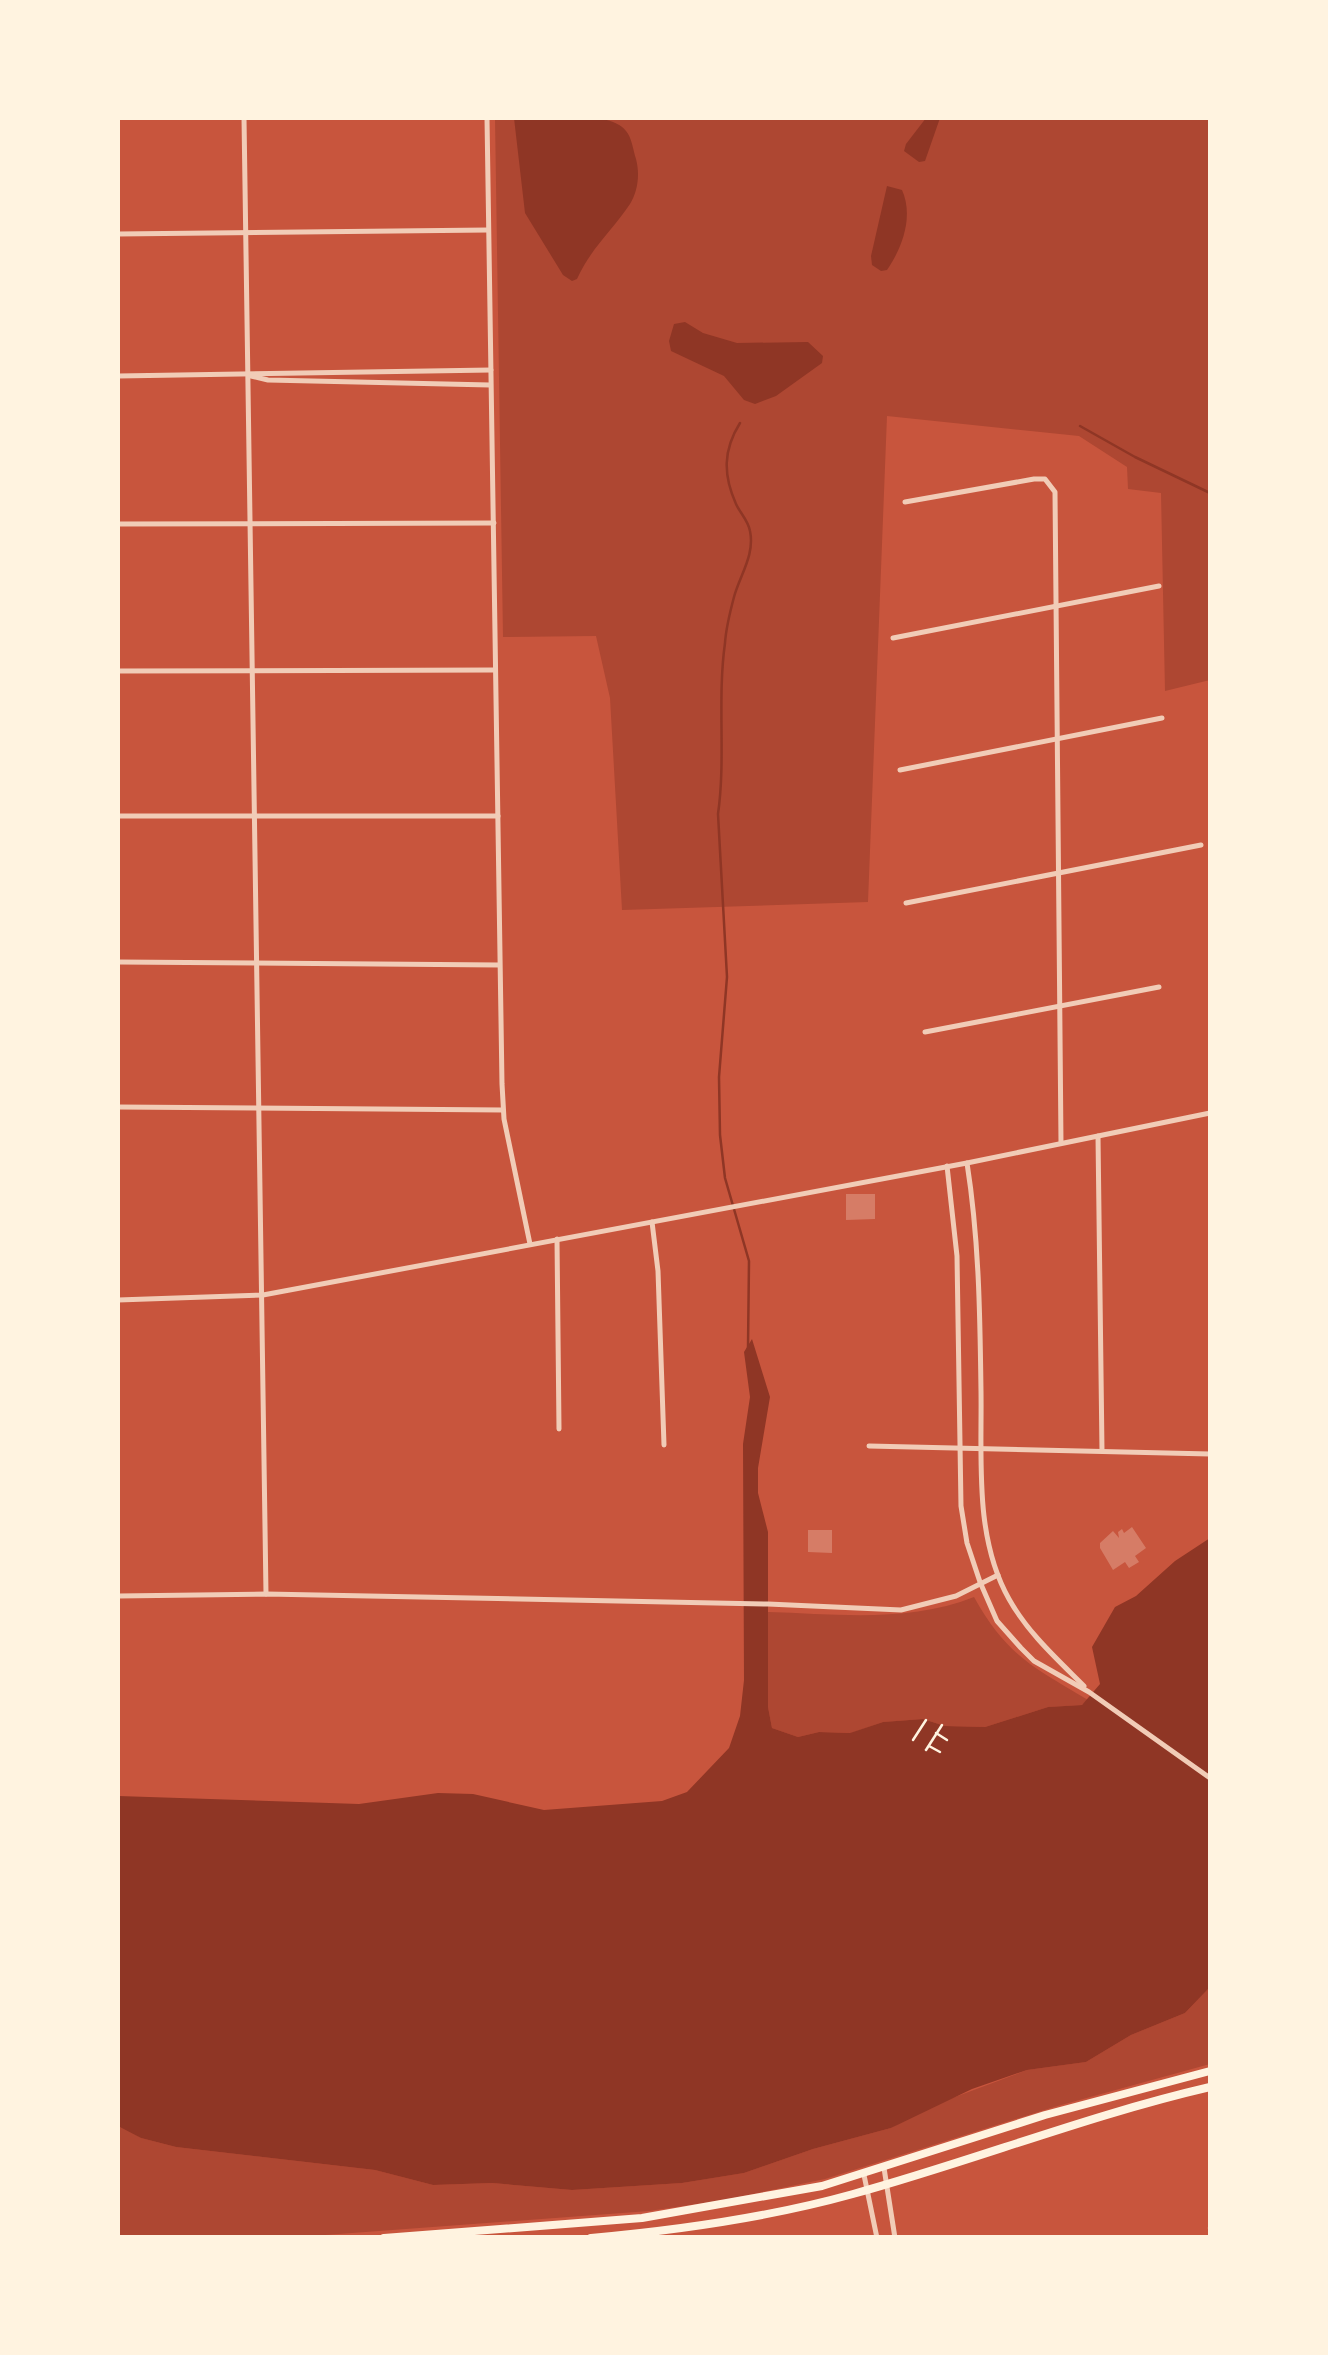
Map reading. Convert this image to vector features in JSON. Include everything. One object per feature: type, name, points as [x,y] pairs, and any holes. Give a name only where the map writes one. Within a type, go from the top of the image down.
[{"type":"main road","points":[[384,2238],[642,2218],[771,2196],[864,2175],[1008,2126],[1210,2071]]},
{"type":"main road","points":[[591,2238],[749,2219],[868,2190],[1068,2126],[1210,2087]]},
{"type":"street","points":[[244,118],[266,1594]]},
{"type":"street","points":[[487,118],[502,1110],[530,1244]]},
{"type":"street","points":[[118,234],[488,230]]},
{"type":"street","points":[[118,376],[491,370]]},
{"type":"street","points":[[248,376],[268,380],[491,385]]},
{"type":"street","points":[[905,502],[1034,478],[1045,479],[1055,492],[1061,1143]]},
{"type":"street","points":[[118,524],[494,524]]},
{"type":"street","points":[[893,638],[1159,586]]},
{"type":"street","points":[[118,671],[495,670]]},
{"type":"street","points":[[900,770],[1162,718]]},
{"type":"street","points":[[118,816],[498,816]]},
{"type":"street","points":[[906,903],[1202,845]]},
{"type":"street","points":[[118,962],[501,965]]},
{"type":"street","points":[[925,1032],[1159,987]]},
{"type":"street","points":[[118,1107],[502,1110]]},
{"type":"street","points":[[118,1300],[262,1295],[968,1163],[1210,1113]]},
{"type":"street","points":[[1098,1136],[1102,1451]]},
{"type":"street","points":[[968,1163],[978,1251],[985,1518],[998,1575],[1031,1632],[1089,1692]]},
{"type":"street","points":[[947,1166],[956,1220],[964,1530],[980,1582],[997,1621],[1034,1662],[1089,1692],[1210,1778]]},
{"type":"street","points":[[652,1222],[658,1271],[664,1445]]},
{"type":"street","points":[[557,1239],[559,1429]]},
{"type":"street","points":[[869,1446],[1210,1454]]},
{"type":"street","points":[[118,1596],[266,1594],[901,1610],[956,1596],[998,1575]]},
{"type":"street","points":[[884,2168],[895,2238]]},
{"type":"street","points":[[864,2175],[878,2238]]},
{"type":"path","points":[[913,1740],[926,1720]]},
{"type":"path","points":[[940,1752],[927,1748],[942,1724]]},
{"type":"path","points":[[936,1733],[946,1740]]},
{"type":"shaded area","points":[[590,117],[618,124],[631,141],[638,171],[633,199],[572,281],[563,275],[525,213],[514,118]]},
{"type":"shaded area","points":[[495,118],[1210,118],[1210,680],[1165,691],[1161,493],[1128,489],[1127,467],[1079,436],[887,416],[868,902],[622,910],[610,698],[596,636],[503,637]]},
{"type":"shaded area","points":[[926,118],[940,118],[925,161],[919,162],[904,151]]},
{"type":"shaded area","points":[[887,186],[902,190],[907,211],[905,232],[897,252],[887,270],[881,271],[872,265],[871,256]]},
{"type":"shaded area","points":[[685,322],[703,333],[737,343],[808,342],[823,356],[822,363],[776,396],[755,404],[744,400],[724,376],[671,351],[669,341],[674,324]]},
{"type":"shaded area","points":[[752,1339],[770,1397],[758,1468],[758,1493],[768,1532],[768,1707],[772,1728],[798,1737],[819,1732],[850,1733],[883,1722],[923,1719],[945,1726],[985,1727],[1048,1707],[1082,1705],[1100,1684],[1092,1647],[1115,1607],[1136,1596],[1175,1561],[1210,1538],[1210,1987],[1185,2013],[1131,2035],[1086,2062],[1027,2070],[972,2089],[891,2128],[744,2173],[682,2183],[572,2190],[492,2183],[433,2185],[375,2170],[176,2147],[141,2138],[120,2127],[118,1796],[359,1804],[438,1793],[473,1794],[544,1810],[662,1801],[687,1792],[729,1748],[740,1716],[744,1680],[743,1444],[750,1397],[744,1352]]},
{"type":"shaded area","points":[[974,1597],[998,1633],[1022,1658],[1088,1700],[1082,1705],[1048,1707],[985,1727],[945,1726],[923,1719],[883,1722],[851,1733],[819,1732],[798,1737],[772,1728],[768,1707],[768,1612],[898,1614]]},
{"type":"shaded area","points":[[1210,1987],[1210,2064],[1054,2107],[825,2179],[649,2211],[298,2237],[118,2237],[118,2124],[141,2138],[176,2147],[375,2170],[433,2185],[492,2183],[572,2190],[682,2183],[744,2173],[891,2128],[931,2106],[1027,2070],[1086,2062],[1131,2035],[1185,2013]]},
{"type":"building","points":[[846,1194],[875,1194],[875,1219],[846,1220]]},
{"type":"building","points":[[1132,1527],[1146,1548],[1135,1556],[1139,1562],[1129,1568],[1125,1562],[1113,1570],[1100,1543],[1113,1531],[1119,1538],[1118,1532]]},
{"type":"building","points":[[808,1530],[832,1530],[832,1553],[808,1552]]},
{"type":"waterway","points":[[740,423],[730,443],[727,473],[751,540],[730,614],[723,664],[718,814],[727,977],[719,1077],[725,1178],[749,1261],[748,1349]]},
{"type":"waterway","points":[[1080,426],[1210,493]]}]
